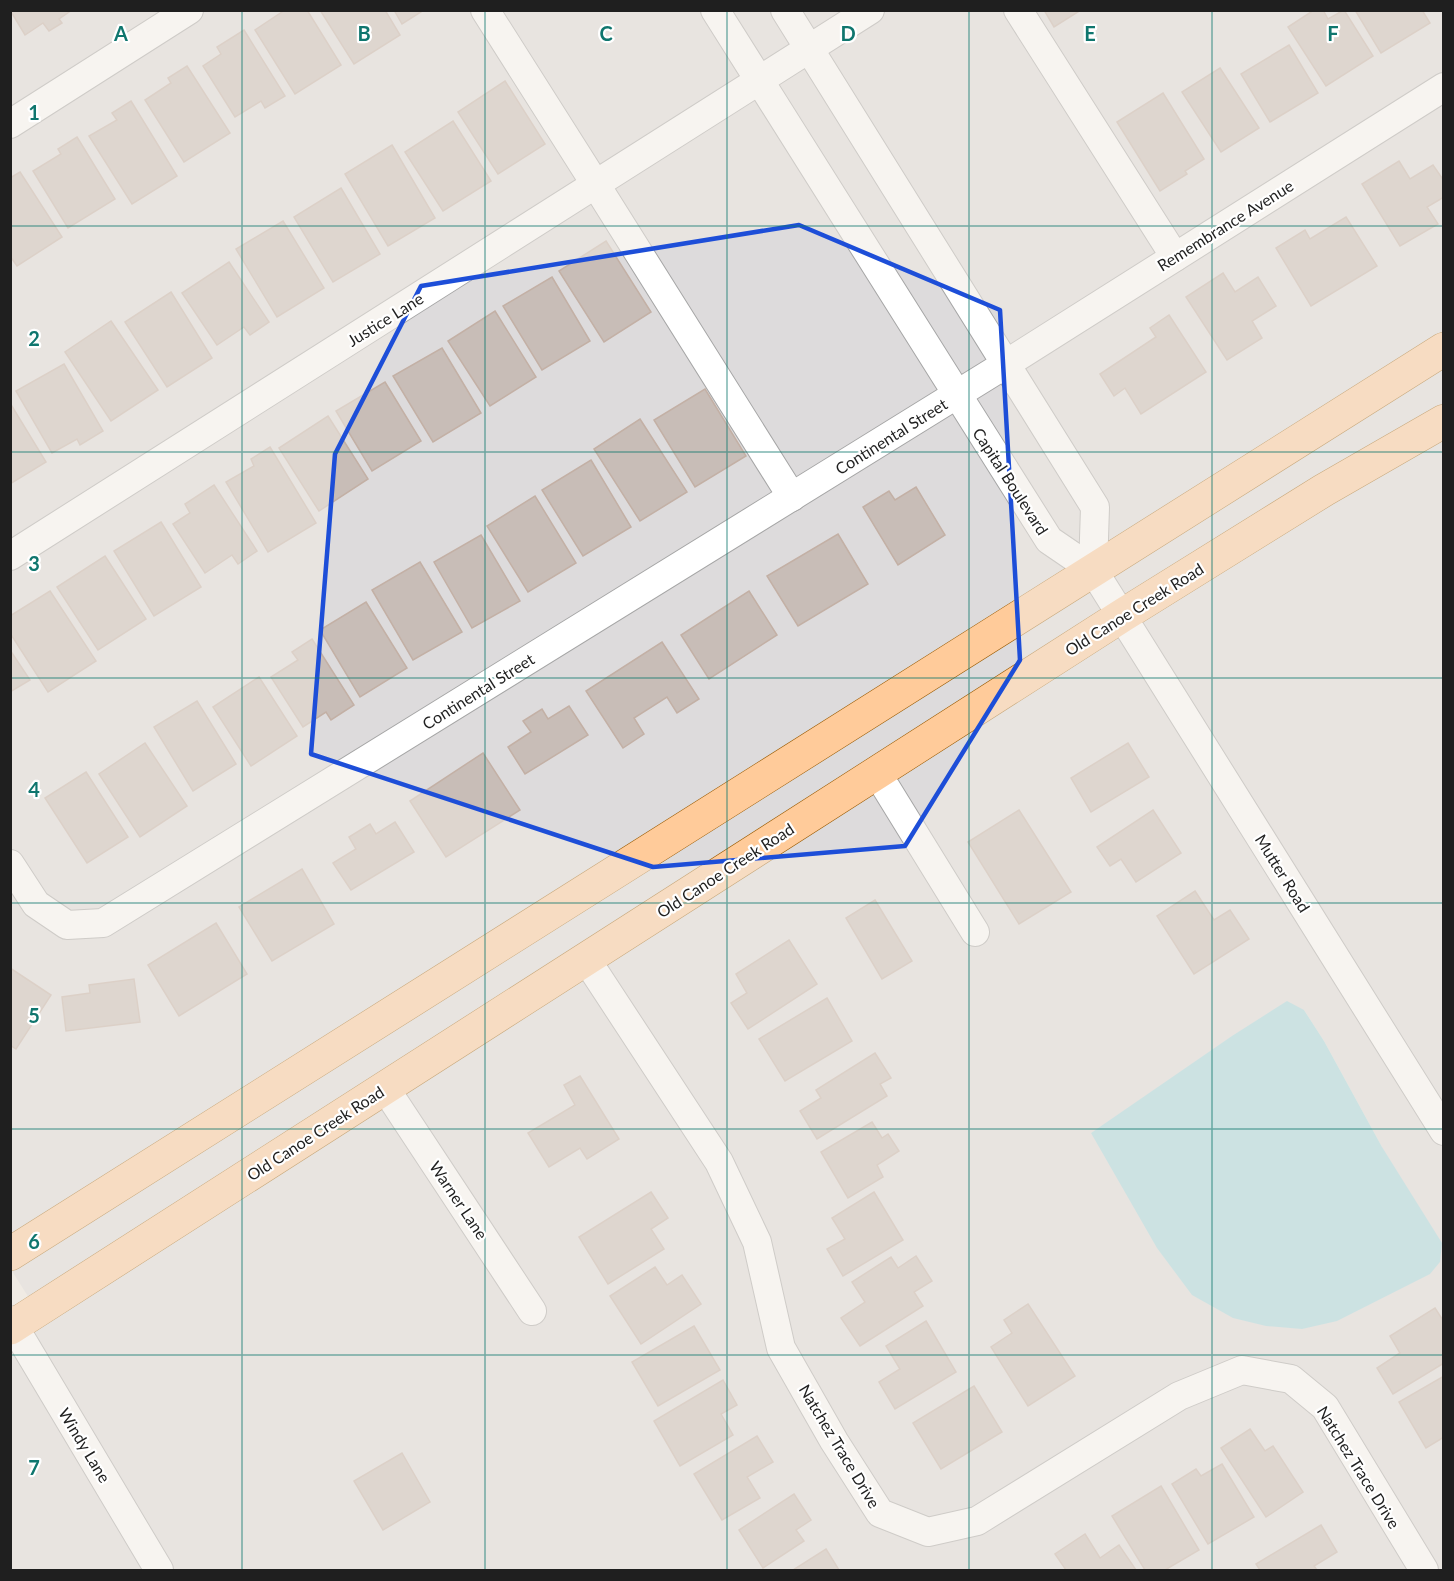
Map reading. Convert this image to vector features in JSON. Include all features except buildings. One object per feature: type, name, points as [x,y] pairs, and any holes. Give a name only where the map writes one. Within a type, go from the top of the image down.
[{"type":"main road","points":[[10,1254],[1443,349]]},
{"type":"main road","name":"Old Canoe Creek Road","points":[[12,1324],[1123,615],[1324,490],[1443,421]]},
{"type":"street","points":[[10,124],[189,10]]},
{"type":"street","points":[[485,10],[792,497]]},
{"type":"street","name":"Capital Boulevard","points":[[715,10],[1048,540],[1093,570]]},
{"type":"street","points":[[785,10],[1095,507],[1093,570]]},
{"type":"street","name":"Justice Lane","points":[[10,556],[870,10]]},
{"type":"street","points":[[1018,10],[1175,257]]},
{"type":"street","name":"Remembrance Avenue","points":[[956,396],[1443,87]]},
{"type":"street","name":"Continental Street","points":[[10,864],[36,904],[67,925],[103,923],[956,396]]},
{"type":"street","name":"Mutter Road","points":[[1093,570],[1443,1131]]},
{"type":"street","points":[[877,772],[975,932]]},
{"type":"street","name":"Natchez Trace Drive","points":[[586,959],[718,1162],[757,1242],[781,1348],[834,1441],[880,1513],[928,1533],[977,1521],[1179,1396],[1242,1370],[1291,1379],[1325,1407],[1424,1570]]},
{"type":"street","name":"Warner Lane","points":[[385,1088],[532,1311]]},
{"type":"street","name":"Windy Lane","points":[[12,1324],[159,1570]]},
{"type":"highlighted area","points":[[799,225],[1000,310],[1020,660],[905,846],[653,867],[311,754],[335,454],[421,286]]},
{"type":"shaded area","points":[[11,11],[1443,11],[1443,332],[11,1237]]},
{"type":"shaded area","points":[[1443,367],[1443,404],[1317,477],[29,1298],[12,1271]]},
{"type":"shaded area","points":[[1443,438],[1443,1570],[11,1570],[11,1345],[1131,628],[1332,502]],"holes":[[[1304,1010],[1324,1041],[1382,1147],[1091,1133]]]},
{"type":"water","points":[[1287,1001],[1304,1010],[1324,1041],[1382,1147],[1442,1243],[1440,1262],[1430,1274],[1337,1321],[1302,1329],[1266,1326],[1233,1318],[1192,1295],[1157,1248],[1091,1133]]}]
